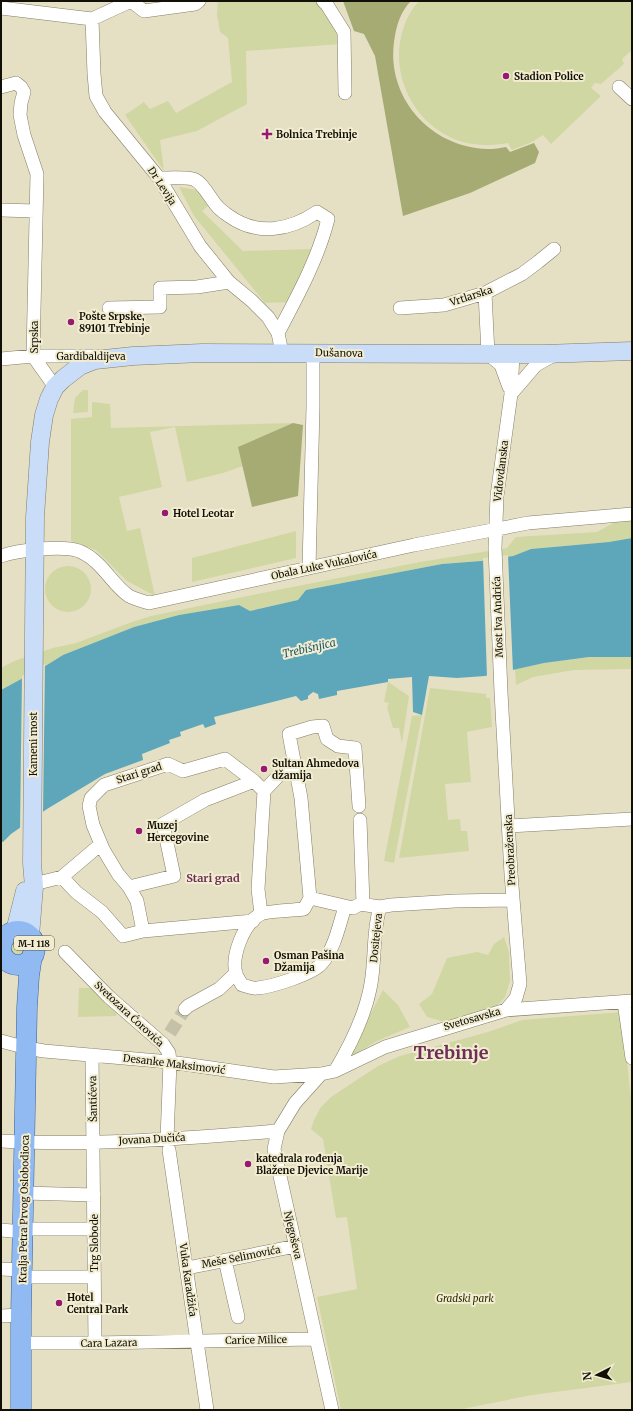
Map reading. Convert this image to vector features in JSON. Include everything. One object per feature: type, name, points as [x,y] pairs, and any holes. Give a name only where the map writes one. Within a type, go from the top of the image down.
[{"type":"main road","name":"M-I 118","points":[[12,938],[34,946],[15,961],[2,953],[12,938]]},
{"type":"main road","name":"Kralja Petra Prvog Oslobodioca","points":[[15,961],[29,976],[26,1048],[21,1315],[22,1410]]},
{"type":"street","points":[[1,8],[92,19],[131,1],[144,11],[195,4],[199,1]]},
{"type":"street","points":[[323,1],[328,5],[344,32],[345,93]]},
{"type":"street","name":"Dr Levija","points":[[92,19],[96,96],[105,112],[159,178],[200,246],[229,282],[252,301],[268,317],[278,333],[282,353]]},
{"type":"street","name":"Srpska","points":[[1,87],[16,83],[24,92],[20,115],[24,135],[37,174],[32,356],[55,387]]},
{"type":"street","points":[[619,87],[632,99]]},
{"type":"street","points":[[159,178],[194,179],[204,188],[217,207],[238,222],[253,227],[276,229],[291,226],[307,219],[317,212],[328,219],[323,237],[297,296],[278,333]]},
{"type":"street","points":[[1,210],[36,211]]},
{"type":"street","name":"Vrtlarska","points":[[400,308],[444,305],[485,293],[522,274],[554,249]]},
{"type":"street","points":[[109,308],[160,307],[160,288],[197,287],[229,282]]},
{"type":"street","points":[[485,293],[488,354]]},
{"type":"street","name":"Dušanova","points":[[55,387],[72,372],[88,363],[104,359],[133,356],[202,353],[514,354],[632,351]]},
{"type":"street","points":[[308,568],[313,407],[313,353]]},
{"type":"street","points":[[510,394],[536,364],[557,353]]},
{"type":"street","name":"Vidovdanska","points":[[488,354],[501,365],[510,394]]},
{"type":"street","name":"Vidovdanska","points":[[495,548],[497,496],[514,354]]},
{"type":"street","name":"Gardibaldijeva","points":[[1,359],[32,356],[133,356]]},
{"type":"street","points":[[35,550],[35,517],[40,442],[44,415],[55,387]]},
{"type":"street","name":"Obala Luke Vukalovića","points":[[1,556],[16,552],[35,550],[70,549],[79,551],[98,563],[129,596],[149,603],[308,568],[495,530],[528,524],[632,514]]},
{"type":"street","name":"Most Iva Andrića","points":[[495,548],[500,686]]},
{"type":"street","name":"Kameni most","points":[[12,938],[34,887],[32,863],[35,550]]},
{"type":"street","name":"Preobraženska","points":[[500,686],[513,900],[520,984],[516,998],[506,1010]]},
{"type":"street","points":[[62,877],[76,892],[102,912],[123,936],[142,931],[257,917],[304,909],[310,898],[301,798],[289,734],[312,727],[323,726],[327,739],[338,746],[355,748],[359,806]]},
{"type":"street","name":"Stari grad","points":[[142,931],[137,901],[129,887],[118,874],[101,844],[93,825],[89,806],[91,798],[104,785],[168,764],[183,772],[225,759],[264,791]]},
{"type":"street","points":[[296,768],[283,771],[264,791],[257,917],[248,925],[240,938],[236,956],[236,973],[242,984],[255,989],[308,973],[322,964],[332,947],[345,907]]},
{"type":"street","points":[[129,887],[174,876],[163,824],[205,800],[254,782]]},
{"type":"street","points":[[509,826],[632,819]]},
{"type":"street","points":[[360,820],[363,904]]},
{"type":"street","points":[[42,882],[62,877],[101,844]]},
{"type":"street","points":[[310,898],[345,907],[353,908],[360,904],[380,907]]},
{"type":"street","name":"Dositejeva","points":[[335,1071],[350,1043],[362,1015],[370,989],[376,918],[380,907],[455,901],[513,900]]},
{"type":"street","name":"Svetozara Ćorovića","points":[[65,952],[109,997],[167,1038],[170,1062]]},
{"type":"street","points":[[185,1009],[219,989],[236,973]]},
{"type":"street","points":[[628,1002],[632,1058]]},
{"type":"street","name":"Svetosavska","points":[[321,1074],[335,1071],[385,1047],[506,1010],[628,1002]]},
{"type":"street","name":"Desanke Maksimović","points":[[1,1041],[26,1048],[65,1053],[170,1062],[274,1077],[321,1074]]},
{"type":"street","name":"Šantićeva","points":[[92,1055],[93,1142]]},
{"type":"street","name":"Vuka Karadžića","points":[[170,1062],[168,1144],[207,1410]]},
{"type":"street","name":"Njegoševa","points":[[321,1074],[294,1103],[278,1132],[274,1150],[332,1410]]},
{"type":"street","name":"Jovana Dučića","points":[[1,1142],[52,1144],[93,1142],[168,1144],[278,1132]]},
{"type":"street","name":"Trg Slobode","points":[[93,1142],[95,1343]]},
{"type":"street","points":[[24,1193],[94,1195]]},
{"type":"street","points":[[1,1230],[94,1229]]},
{"type":"street","name":"Meše Selimovića","points":[[187,1268],[296,1246]]},
{"type":"street","points":[[226,1260],[238,1317]]},
{"type":"street","points":[[1,1269],[22,1274],[94,1277]]},
{"type":"street","points":[[1,1316],[21,1315]]},
{"type":"street","name":"Carice Milice","points":[[197,1341],[316,1339]]},
{"type":"street","name":"Cara Lazara","points":[[22,1343],[197,1341]]},
{"type":"green space","points":[[218,1],[318,1],[337,27],[341,44],[246,51],[247,104],[197,131],[160,140],[164,171],[125,115],[144,102],[150,109],[168,101],[176,113],[232,82],[228,38],[220,32],[217,15]]},
{"type":"green space","points":[[343,1],[411,1],[401,15],[397,25],[393,61],[397,80],[403,97],[413,112],[426,125],[441,136],[458,144],[484,149],[506,147],[510,152],[534,143],[539,152],[535,163],[470,193],[403,216],[375,56],[364,34],[354,31]]},
{"type":"green space","name":"Stadion Police","points":[[419,1],[632,1],[632,50],[622,59],[624,64],[601,84],[595,83],[591,88],[601,96],[551,144],[543,135],[532,142],[512,150],[508,143],[486,145],[463,142],[448,136],[434,127],[422,116],[406,89],[401,74],[399,58],[400,42],[406,20]]},
{"type":"green space","points":[[179,187],[203,191],[210,204],[202,211],[243,251],[312,249],[291,302],[265,303],[194,216]]},
{"type":"green space","points":[[83,390],[88,390],[88,412],[73,413],[75,398]]},
{"type":"green space","points":[[92,402],[110,404],[111,428],[293,423],[239,447],[243,466],[223,473],[187,482],[175,427],[150,432],[162,487],[119,497],[127,531],[140,528],[155,596],[127,581],[96,550],[71,541],[71,419],[92,417]]},
{"type":"green space","points":[[293,423],[303,425],[298,496],[252,507],[238,447]]},
{"type":"green space","points":[[632,519],[632,538],[609,542],[531,549],[513,556],[481,561],[442,564],[306,590],[298,600],[250,611],[239,605],[179,615],[134,627],[63,655],[1,690],[1,668],[14,661],[53,648],[76,643],[151,616],[420,562],[507,548],[516,537],[597,532],[619,520]]},
{"type":"green space","points":[[296,531],[296,558],[192,582],[192,558]]},
{"type":"green space","points":[[68,566],[81,570],[87,576],[91,589],[87,602],[81,608],[68,612],[55,608],[49,602],[45,589],[49,576],[55,570]]},
{"type":"green space","points":[[589,657],[632,657],[632,669],[574,670],[533,677],[516,685],[515,669],[544,663]]},
{"type":"green space","points":[[388,682],[409,696],[402,743],[399,728],[393,728],[387,707],[389,703],[384,702]]},
{"type":"green space","points":[[430,688],[486,694],[486,698],[490,698],[492,727],[467,732],[471,782],[445,784],[448,820],[460,819],[461,831],[467,831],[469,851],[399,858]]},
{"type":"green space","points":[[422,715],[394,863],[384,861],[412,716]]},
{"type":"green space","points":[[504,937],[509,952],[510,981],[505,997],[495,1008],[445,1022],[427,1017],[419,1004],[432,994],[447,958],[477,952],[488,955],[494,944]]},
{"type":"green space","points":[[15,941],[21,941],[25,945],[25,951],[21,955],[15,955],[11,951],[11,945]]},
{"type":"green space","points":[[79,988],[91,988],[117,1012],[116,1016],[78,1017]]},
{"type":"green space","points":[[383,990],[398,1005],[410,1027],[377,1041],[347,1059]]},
{"type":"green space","name":"Gradski park","points":[[622,1012],[632,1109],[632,1382],[532,1395],[457,1410],[341,1410],[317,1297],[357,1289],[347,1217],[336,1218],[323,1139],[311,1129],[321,1107],[331,1097],[378,1066],[400,1056],[488,1032],[522,1020]]},
{"type":"water","name":"Trebišnjica","points":[[632,538],[632,657],[589,657],[544,663],[485,676],[457,678],[429,676],[422,715],[413,712],[412,677],[388,679],[388,682],[337,691],[337,695],[319,699],[318,694],[313,692],[308,696],[308,699],[301,701],[296,696],[214,717],[216,724],[205,728],[203,724],[180,732],[181,736],[169,740],[170,743],[142,754],[143,760],[105,774],[47,809],[11,834],[3,842],[1,841],[1,690],[63,655],[134,627],[179,615],[239,605],[250,611],[298,600],[306,590],[442,564],[481,561],[513,556],[531,549],[609,542]]},
{"type":"pier","points":[[508,555],[513,672],[487,678],[483,558]]},
{"type":"pier","points":[[45,664],[43,814],[20,830],[22,676]]},
{"type":"tunnel","points":[[170,1033],[185,1009]]},
{"type":"place","name":"Stadion Police","points":[[506,76]]},
{"type":"place","name":"Bolnica Trebinje","points":[[267,134]]},
{"type":"place","name":"Pošte Srpske, 89101 Trebinje","points":[[71,322]]},
{"type":"place","name":"Hotel Leotar","points":[[165,513]]},
{"type":"place","name":"Sultan Ahmedova džamija","points":[[264,769]]},
{"type":"place","name":"Muzej Hercegovine","points":[[139,831]]},
{"type":"place","name":"Osman Pašina Džamija","points":[[266,961]]},
{"type":"place","name":"katedrala rođenja Blažene Djevice Marije","points":[[248,1164]]},
{"type":"place","name":"Hotel Central Park","points":[[59,1303]]},
{"type":"district","name":"Stari grad","points":[[213,878]]},
{"type":"district","name":"Trebinje","points":[[451,1052]]}]
